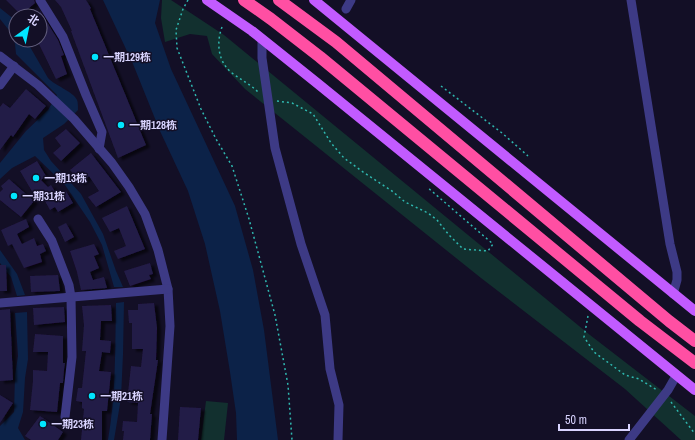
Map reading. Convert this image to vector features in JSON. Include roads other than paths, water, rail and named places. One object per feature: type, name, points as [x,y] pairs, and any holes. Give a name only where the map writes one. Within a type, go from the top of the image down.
[{"type":"highway","points":[[244,0],[320,57],[640,321],[695,363]]},
{"type":"highway","points":[[279,0],[336,42],[669,321],[695,341]]},
{"type":"main road","points":[[207,0],[262,39],[695,390]]},
{"type":"main road","points":[[314,0],[695,311]]},
{"type":"street","points":[[40,0],[64,37],[102,132],[99,148]]},
{"type":"street","points":[[346,9],[351,0]]},
{"type":"street","points":[[631,0],[670,244],[677,272],[677,280],[673,294]]},
{"type":"street","points":[[262,39],[262,58],[277,155],[301,244],[325,315],[330,369],[340,405],[338,440]]},
{"type":"street","points":[[0,56],[53,99],[74,119],[112,163],[129,187],[145,214],[158,250],[168,289],[170,326],[162,440]]},
{"type":"street","points":[[0,85],[14,66]]},
{"type":"street","points":[[38,219],[52,241],[69,284],[71,297],[72,356],[65,418]]},
{"type":"street","points":[[0,303],[168,289]]},
{"type":"street","points":[[629,440],[664,395],[676,376]]},
{"type":"water","points":[[103,0],[160,0],[155,23],[171,69],[235,206],[253,270],[264,330],[278,440],[237,440],[236,413],[230,372],[220,311],[205,244],[188,191],[160,131],[133,64]]},
{"type":"water","points":[[0,8],[8,14],[8,29],[0,19]]},
{"type":"water","points":[[15,48],[31,48],[48,78],[72,94],[77,100],[78,110],[64,124],[43,138],[44,150],[51,161],[81,194],[103,234],[123,287],[114,287],[102,245],[90,222],[65,185],[35,156],[12,168],[0,179],[0,163],[26,131],[48,110],[57,95],[16,54]]},
{"type":"water","points":[[0,250],[17,274],[25,295],[17,296],[11,277],[0,263]]},
{"type":"water","points":[[124,302],[121,398],[114,440],[108,440],[114,389],[116,303]]},
{"type":"water","points":[[27,312],[28,359],[25,378],[23,412],[18,428],[25,440],[0,440],[0,426],[14,412],[15,375],[18,356],[15,313]]},
{"type":"place","name":"一期129栋","points":[[95,57]]},
{"type":"place","name":"一期128栋","points":[[121,125]]},
{"type":"place","name":"一期13栋","points":[[36,178]]},
{"type":"place","name":"一期31栋","points":[[14,196]]},
{"type":"place","name":"一期21栋","points":[[92,396]]},
{"type":"place","name":"一期23栋","points":[[43,424]]}]
